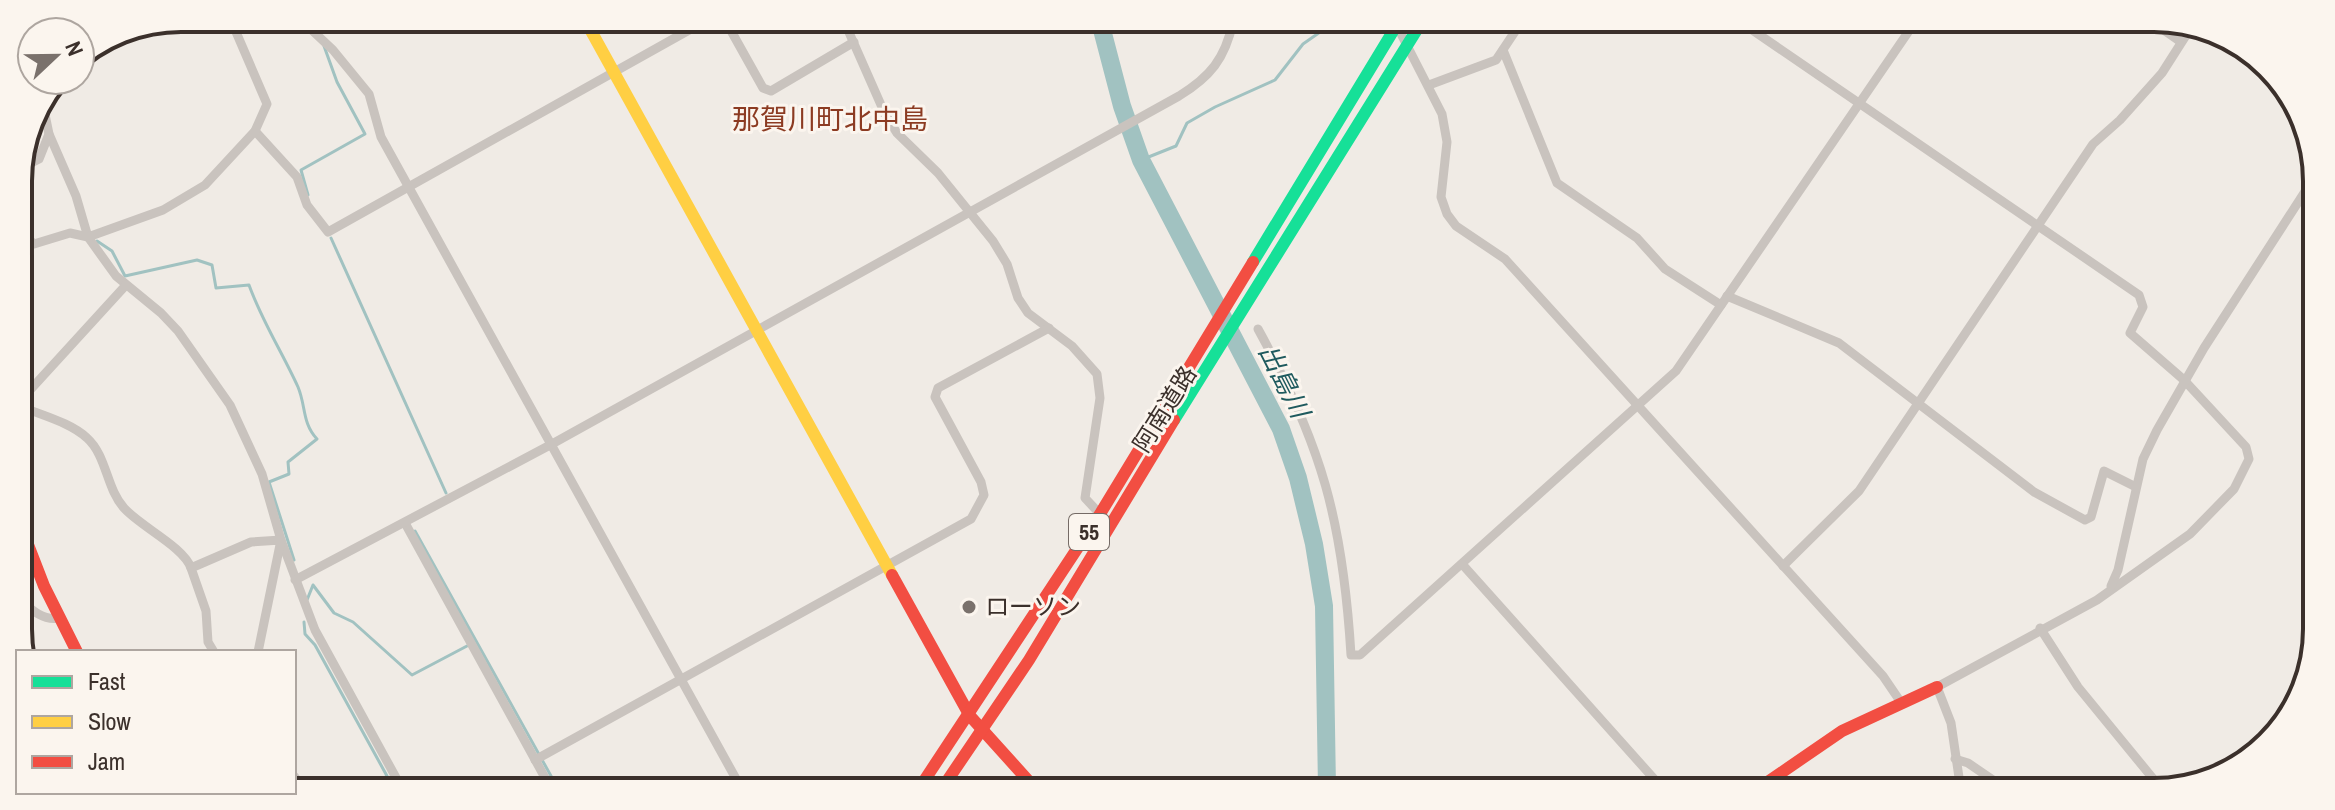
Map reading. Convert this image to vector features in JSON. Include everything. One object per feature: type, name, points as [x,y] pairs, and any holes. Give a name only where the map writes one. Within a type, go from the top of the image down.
[{"type":"main road","points":[[592,32],[970,716],[1026,778]]},
{"type":"main road","name":"阿南道路","points":[[926,778],[970,716],[1100,514],[1392,32]]},
{"type":"main road","name":"阿南道路","points":[[950,778],[985,729],[1249,297],[1416,32]]},
{"type":"main road","points":[[32,553],[76,650]]},
{"type":"main road","points":[[1771,778],[1803,752],[1900,701],[1937,687]]},
{"type":"street","points":[[32,242],[70,233],[88,237],[163,210],[205,185],[255,131],[267,104],[236,32]]},
{"type":"street","points":[[314,32],[369,94],[375,125],[735,778]]},
{"type":"street","points":[[255,131],[297,177],[307,205],[328,232],[685,32]]},
{"type":"street","points":[[732,32],[763,88],[771,91],[854,42]]},
{"type":"street","points":[[849,32],[885,114],[897,133],[938,173],[970,213],[1007,264],[1018,298],[1028,313],[1081,355],[1097,374],[1101,386],[1085,498],[1100,514]]},
{"type":"street","points":[[295,580],[552,444],[1146,115],[1203,81],[1218,66],[1230,32]]},
{"type":"street","points":[[1400,32],[1442,114],[1447,142],[1441,197],[1447,214],[1456,226],[1505,259],[1883,676],[1900,701]]},
{"type":"street","points":[[1429,85],[1496,60],[1515,32]]},
{"type":"street","points":[[1755,32],[2139,295],[2143,307],[2130,333],[2184,380],[2246,447],[2249,459],[2234,489],[2190,534],[2085,607],[2040,628],[1937,687],[1951,723],[1959,778]]},
{"type":"street","points":[[1258,329],[1290,386],[1315,445],[1331,498],[1342,553],[1351,655],[1360,655],[1676,371],[1908,32]]},
{"type":"street","points":[[2168,33],[2181,42]]},
{"type":"street","points":[[1783,566],[1848,504],[2093,144],[2120,120],[2162,73],[2185,36]]},
{"type":"street","points":[[1503,50],[1557,183],[1637,238],[1665,269],[1724,301],[1839,343],[2034,492],[2085,520],[2091,517],[2104,471],[2136,487]]},
{"type":"street","points":[[45,119],[76,196],[88,237],[126,285],[178,331],[230,405],[262,474],[281,540],[315,630],[396,778]]},
{"type":"street","points":[[33,162],[39,159],[49,134]]},
{"type":"street","points":[[2109,589],[2118,570],[2136,487],[2148,449],[2184,380],[2303,195]]},
{"type":"street","points":[[32,391],[126,285]]},
{"type":"street","points":[[538,758],[971,519],[984,495],[981,482],[935,397],[938,388],[1049,328]]},
{"type":"street","points":[[32,410],[80,432],[90,441],[122,506],[181,556],[187,557],[206,611],[208,642],[213,650]]},
{"type":"street","points":[[405,523],[538,758],[546,778]]},
{"type":"street","points":[[191,568],[251,542],[281,540]]},
{"type":"street","points":[[258,650],[281,540]]},
{"type":"street","points":[[1462,564],[1653,778]]},
{"type":"street","points":[[32,610],[50,619],[59,618]]},
{"type":"street","points":[[2040,628],[2078,687],[2153,778]]},
{"type":"street","points":[[1955,759],[1968,763],[1990,778]]},
{"type":"waterway","name":"出島川","points":[[1103,32],[1122,106],[1141,160],[1281,429],[1298,478],[1314,544],[1324,606],[1327,778]]},
{"type":"waterway","points":[[1141,160],[1176,146],[1187,123],[1275,80],[1303,44],[1320,32]]},
{"type":"waterway","points":[[308,195],[301,170],[365,134],[337,82],[324,46]]},
{"type":"waterway","points":[[331,238],[446,493]]},
{"type":"waterway","points":[[97,241],[112,251],[125,276],[197,260],[212,265],[216,288],[249,285],[298,387],[307,421],[317,439],[288,462],[289,474],[269,482],[294,560]]},
{"type":"waterway","points":[[415,531],[552,778]]},
{"type":"waterway","points":[[307,600],[313,585],[334,613],[353,622],[412,675],[467,646]]},
{"type":"waterway","points":[[304,622],[305,634],[315,645],[387,776],[384,778]]},
{"type":"traffic: fast","points":[[1253,262],[1393,32]]},
{"type":"traffic: fast","points":[[1174,420],[1415,32]]},
{"type":"traffic: slow","points":[[592,32],[892,575]]},
{"type":"traffic: jam","points":[[926,778],[1100,514],[1253,262]]},
{"type":"traffic: jam","points":[[949,778],[1029,660],[1174,420]]},
{"type":"traffic: jam","points":[[32,555],[76,650]]},
{"type":"traffic: jam","points":[[892,575],[970,716],[1026,778]]},
{"type":"traffic: jam","points":[[1773,778],[1842,731],[1937,687]]},
{"type":"place","name":"ローソン","points":[[969,607]]},
{"type":"district","name":"那賀川町北中島","points":[[830,119]]}]
